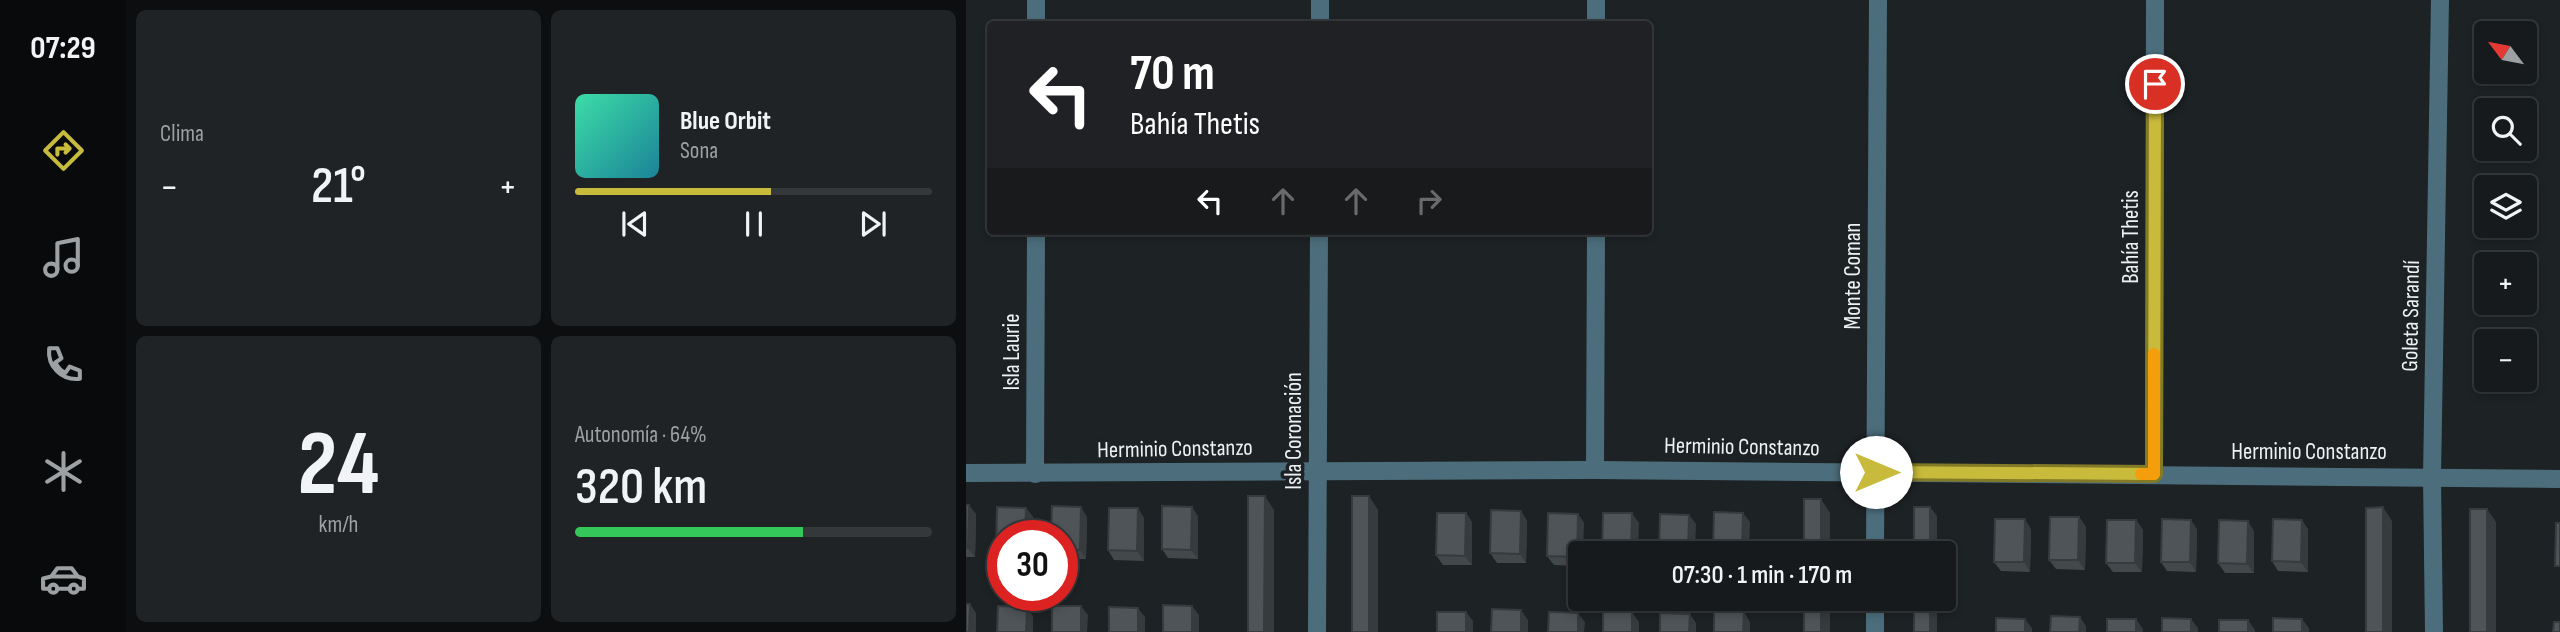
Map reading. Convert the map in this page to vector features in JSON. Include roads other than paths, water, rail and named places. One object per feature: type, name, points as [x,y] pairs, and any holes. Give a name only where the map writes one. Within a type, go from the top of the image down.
[{"type":"street","points":[[1036,0],[1036,21]]},
{"type":"street","points":[[1320,0],[1320,21]]},
{"type":"street","points":[[1596,0],[1596,21]]},
{"type":"street","name":"Monte Coman","points":[[1875,541],[1878,0]]},
{"type":"street","name":"Bahía Thetis","points":[[2154,474],[2155,0]]},
{"type":"street","name":"Goleta Sarandí","points":[[2434,632],[2432,477],[2440,0]]},
{"type":"street","name":"Isla Laurie","points":[[1035,235],[1035,474]]},
{"type":"street","name":"Isla Coronación","points":[[1317,632],[1319,235]]},
{"type":"street","points":[[1595,235],[1595,470]]},
{"type":"street","name":"Herminio Constanzo","points":[[966,473],[1595,470],[2560,479]]},
{"type":"street","points":[[1875,611],[1875,632]]}]
